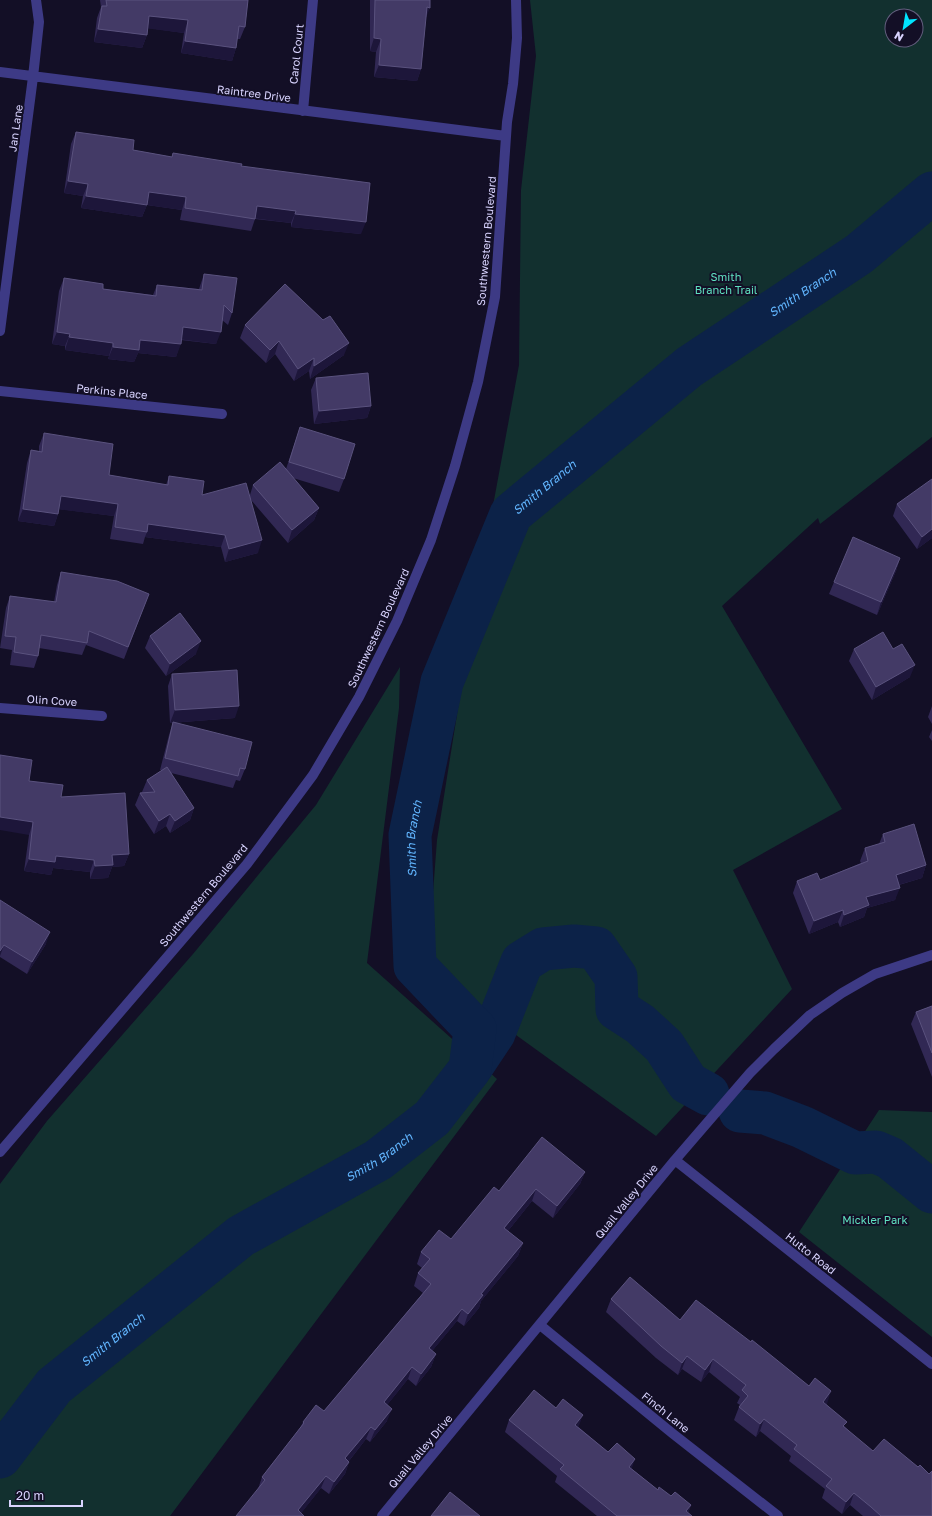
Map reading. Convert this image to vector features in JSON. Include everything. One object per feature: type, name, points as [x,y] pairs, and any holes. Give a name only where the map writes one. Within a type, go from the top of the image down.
[{"type":"street","name":"Jan Lane","points":[[0,331],[34,77],[39,22],[36,0]]},
{"type":"street","name":"Carol Court","points":[[303,111],[313,0]]},
{"type":"street","name":"Southwestern Boulevard","points":[[0,1152],[247,864],[313,775],[362,690],[397,621],[431,540],[455,466],[478,382],[495,297],[506,136],[517,38],[516,0]]},
{"type":"street","name":"Raintree Drive","points":[[0,72],[506,136]]},
{"type":"street","name":"Perkins Place","points":[[0,391],[222,414]]},
{"type":"street","name":"Olin Cove","points":[[0,708],[102,716]]},
{"type":"street","name":"Quail Valley Drive","points":[[382,1516],[675,1160],[750,1073],[810,1015],[842,993],[874,974],[932,955]]},
{"type":"street","name":"Hutto Road","points":[[675,1160],[932,1364]]},
{"type":"street","name":"Finch Lane","points":[[540,1325],[672,1433],[778,1516]]},
{"type":"green space","name":"Smith Branch Trail","points":[[530,0],[932,0],[932,437],[820,524],[818,518],[722,606],[842,809],[733,870],[792,989],[656,1136],[434,976],[430,932],[437,840],[473,614],[519,365],[521,190],[536,56]]},
{"type":"green space","points":[[400,667],[399,708],[367,963],[497,1079],[170,1516],[0,1516],[0,1184],[47,1121],[193,954],[316,805]]},
{"type":"green space","name":"Mickler Park","points":[[879,1110],[932,1112],[932,1337],[799,1232]]},
{"type":"building","points":[[106,0],[248,0],[245,27],[239,26],[236,48],[185,41],[188,20],[149,16],[147,35],[98,29],[102,6],[107,6]]},
{"type":"building","points":[[375,0],[430,0],[430,8],[427,7],[421,69],[379,65],[381,39],[374,38]]},
{"type":"building","points":[[76,132],[134,140],[133,150],[172,157],[173,153],[242,164],[241,166],[370,183],[366,222],[295,214],[296,211],[257,206],[255,219],[185,208],[186,197],[149,192],[147,205],[86,196],[88,184],[68,181]]},
{"type":"building","points":[[204,274],[237,278],[232,313],[224,305],[221,332],[183,327],[181,344],[140,340],[139,350],[113,347],[113,343],[69,337],[70,334],[57,332],[64,278],[103,284],[103,289],[156,296],[157,285],[202,290]]},
{"type":"building","points":[[285,284],[323,320],[330,316],[349,343],[314,366],[314,358],[298,369],[279,341],[270,350],[245,325]]},
{"type":"building","points":[[368,373],[371,406],[319,411],[316,378]]},
{"type":"building","points":[[300,427],[355,444],[344,479],[289,462]]},
{"type":"building","points":[[44,433],[113,444],[109,475],[168,485],[169,476],[204,481],[202,495],[246,483],[262,540],[229,549],[225,535],[148,524],[147,532],[115,527],[118,504],[61,496],[58,514],[23,509],[31,450],[42,452]]},
{"type":"building","points":[[280,462],[319,508],[292,530],[253,485]]},
{"type":"building","points":[[932,479],[932,529],[922,537],[897,504]]},
{"type":"building","points":[[853,537],[900,558],[881,602],[834,582]]},
{"type":"building","points":[[61,572],[117,581],[149,594],[128,647],[89,631],[87,643],[41,635],[38,656],[14,652],[16,637],[5,636],[10,596],[56,602]]},
{"type":"building","points":[[180,613],[201,641],[170,664],[150,636]]},
{"type":"building","points":[[883,632],[893,649],[902,644],[915,665],[876,687],[854,649]]},
{"type":"building","points":[[237,670],[239,706],[175,710],[172,674]]},
{"type":"building","points":[[173,722],[252,742],[245,769],[240,768],[238,776],[165,758]]},
{"type":"building","points":[[0,755],[32,760],[29,781],[63,785],[61,797],[125,793],[129,854],[112,855],[113,865],[95,866],[94,860],[56,856],[55,862],[29,859],[33,822],[0,817]]},
{"type":"building","points":[[167,767],[194,808],[175,821],[170,814],[159,821],[140,793],[155,792],[147,780]]},
{"type":"building","points":[[914,824],[926,865],[896,875],[900,888],[866,897],[869,905],[844,915],[843,910],[814,921],[797,881],[817,873],[820,880],[868,861],[865,848],[885,842],[883,834]]},
{"type":"building","points":[[0,900],[50,932],[32,962],[4,945],[0,951]]},
{"type":"building","points":[[932,1006],[932,1053],[916,1012]]},
{"type":"building","points":[[542,1137],[585,1172],[557,1206],[536,1189],[504,1228],[523,1243],[481,1294],[483,1295],[468,1314],[462,1309],[429,1348],[436,1354],[421,1374],[412,1367],[384,1402],[392,1409],[375,1430],[371,1427],[345,1458],[349,1462],[334,1482],[326,1476],[298,1510],[304,1516],[236,1516],[265,1480],[262,1477],[304,1423],[303,1422],[316,1405],[324,1411],[431,1284],[418,1273],[430,1259],[421,1252],[439,1230],[451,1239],[494,1187],[499,1191]]},
{"type":"building","points":[[630,1277],[680,1320],[696,1300],[751,1342],[752,1340],[809,1386],[815,1378],[831,1391],[823,1402],[847,1422],[843,1426],[873,1451],[884,1439],[918,1467],[920,1465],[929,1474],[932,1471],[932,1516],[881,1516],[854,1493],[846,1502],[826,1486],[832,1479],[794,1449],[797,1445],[764,1419],[760,1424],[739,1407],[748,1396],[742,1390],[746,1385],[713,1359],[705,1370],[687,1356],[682,1363],[661,1346],[611,1299]]},
{"type":"building","points":[[534,1390],[556,1408],[563,1399],[583,1415],[575,1425],[608,1452],[617,1443],[635,1459],[629,1467],[658,1490],[659,1487],[671,1496],[675,1492],[691,1505],[686,1511],[692,1516],[617,1516],[560,1469],[564,1465],[509,1420]]},
{"type":"building","points":[[450,1492],[480,1516],[431,1516]]},
{"type":"waterway","name":"Smith Branch","points":[[0,1457],[54,1386],[241,1236],[378,1160],[432,1118],[470,1069],[475,1029],[415,966],[410,835],[442,682],[511,514],[689,367],[859,254],[932,193]]},
{"type":"waterway","points":[[472,1066],[494,1033],[522,962],[543,949],[574,946],[596,948],[616,977],[617,1009],[640,1024],[664,1046],[688,1083],[708,1094]]},
{"type":"waterway","points":[[740,1111],[765,1113],[802,1127],[855,1153],[876,1152],[890,1158],[932,1192]]}]
